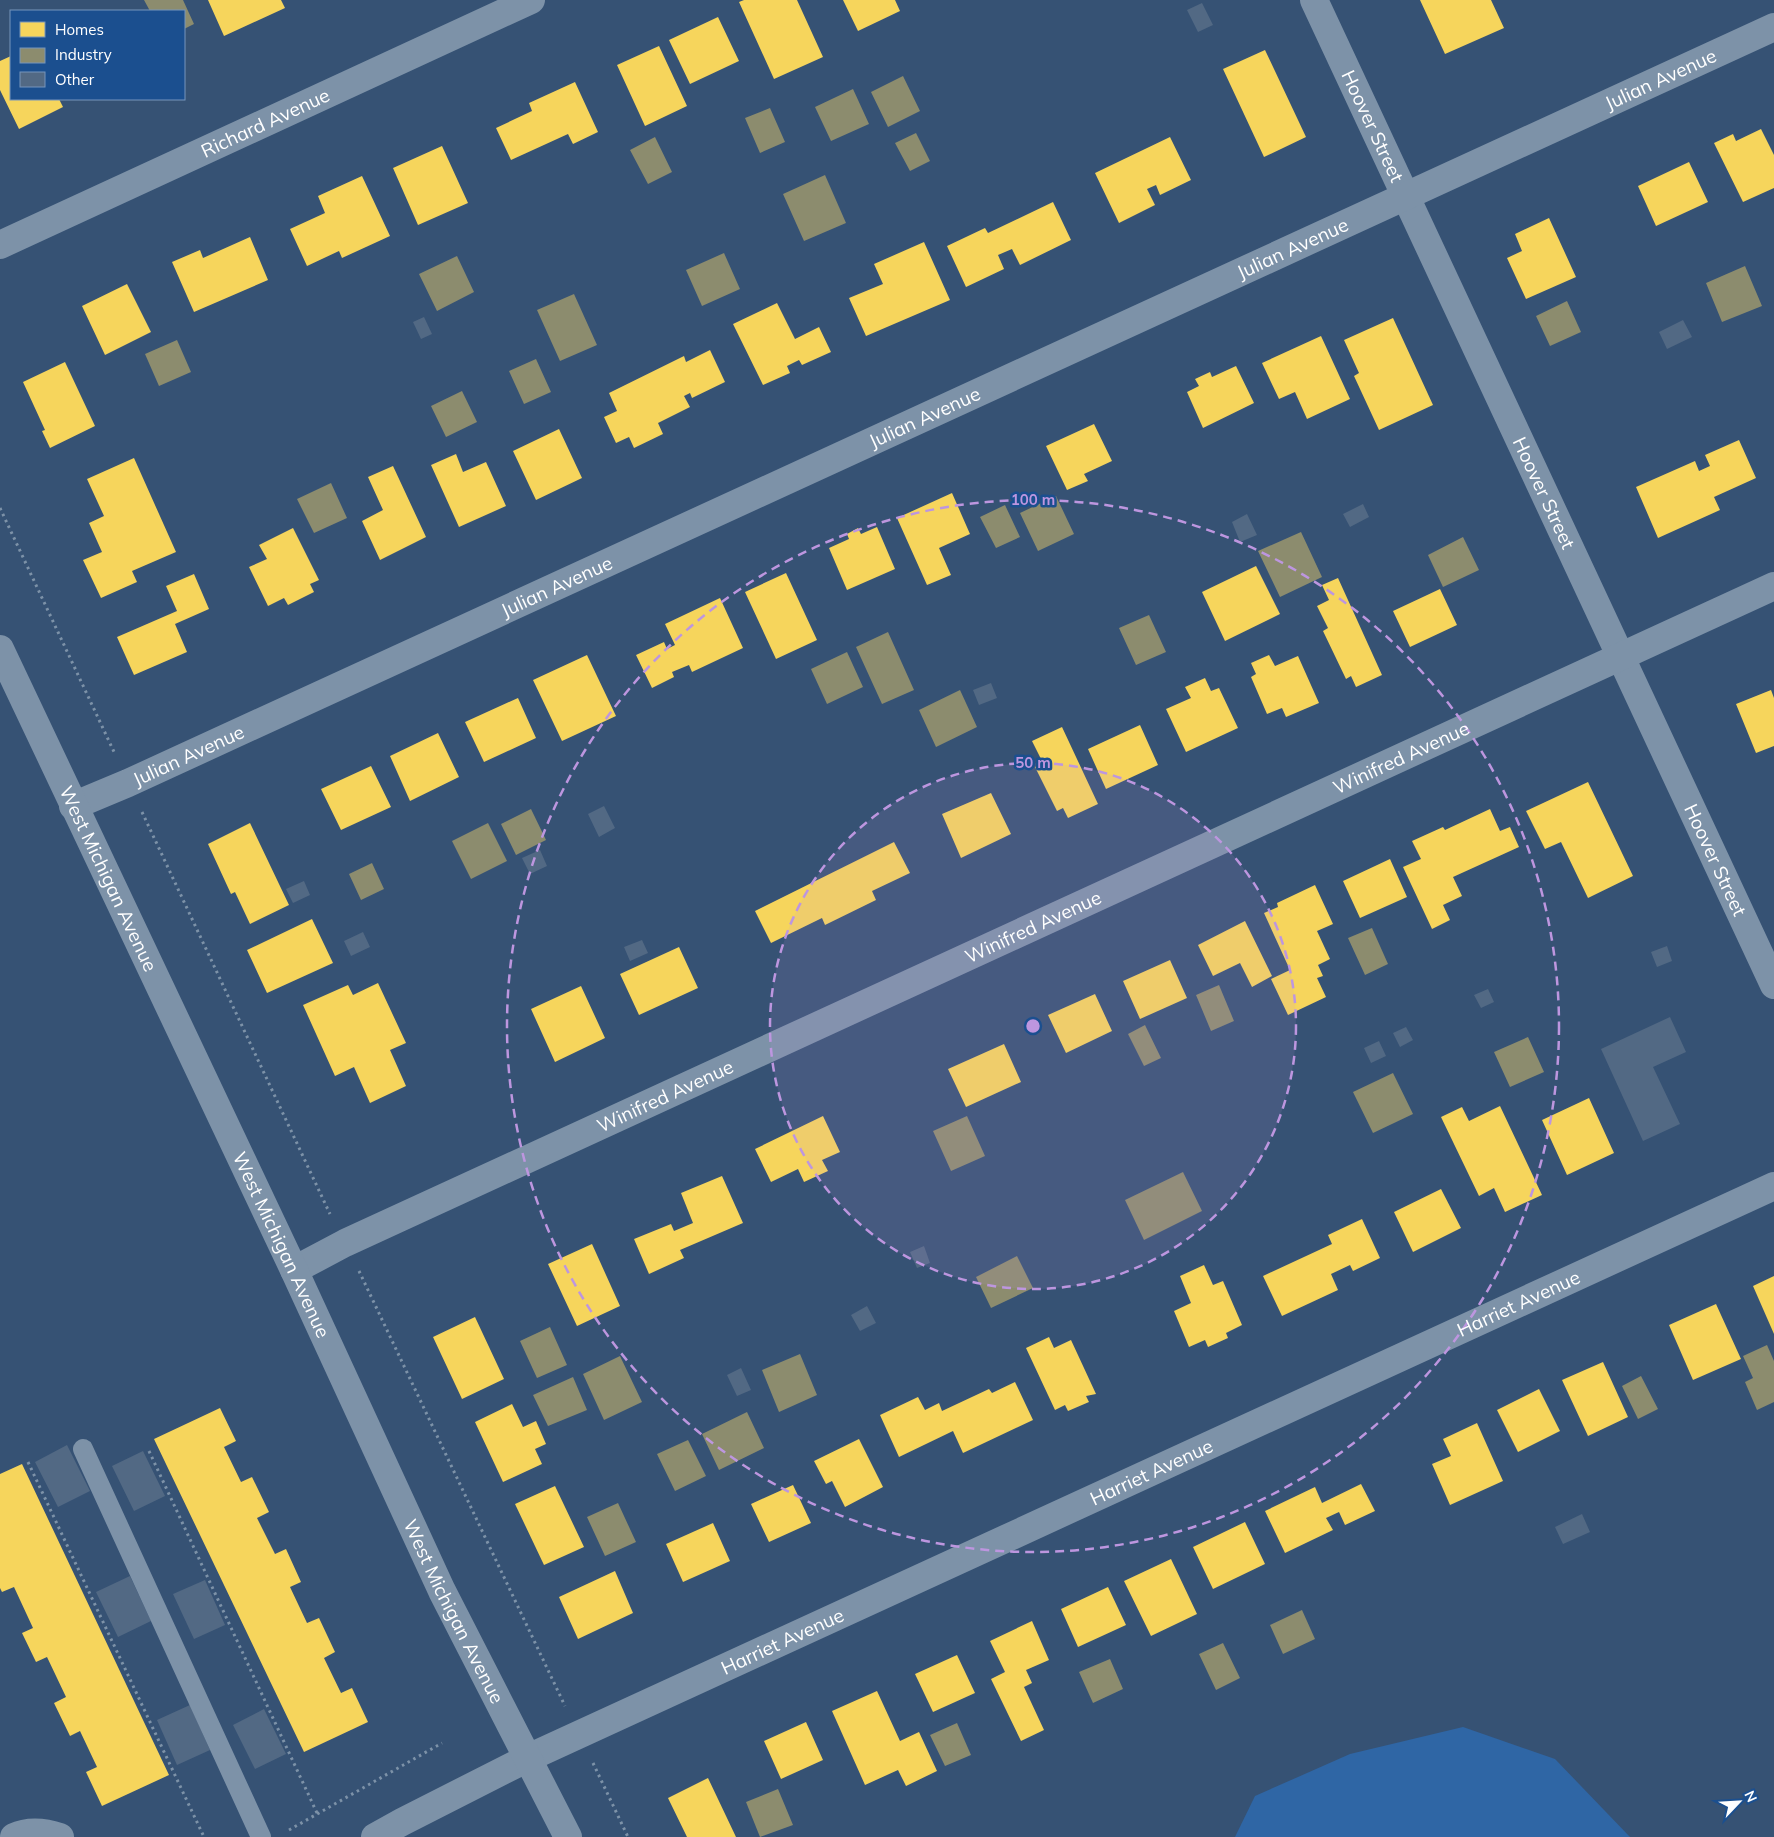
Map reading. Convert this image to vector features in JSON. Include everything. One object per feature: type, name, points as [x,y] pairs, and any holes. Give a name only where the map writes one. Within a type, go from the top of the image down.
[{"type":"street","name":"Richard Avenue","points":[[0,245],[531,0]]},
{"type":"street","name":"Hoover Street","points":[[1314,0],[1774,985]]},
{"type":"street","name":"Julian Avenue","points":[[73,806],[128,783],[1774,27]]},
{"type":"street","name":"Winifred Avenue","points":[[294,1270],[345,1243],[1774,586]]},
{"type":"street","name":"West Michigan Avenue","points":[[0,649],[294,1270],[442,1591],[568,1837]]},
{"type":"street","name":"Harriet Avenue","points":[[376,1837],[528,1758],[1774,1186]]},
{"type":"street","points":[[14,1837],[19,1834],[43,1832],[60,1837]]},
{"type":"lane","points":[[83,1449],[261,1837]]},
{"type":"path","points":[[0,508],[320,1196],[345,1243],[628,1837]]},
{"type":"path","points":[[149,1451],[317,1813]]},
{"type":"path","points":[[28,1462],[204,1837]]},
{"type":"path","points":[[285,1832],[442,1743]]},
{"type":"shaded area","points":[[1463,1727],[1555,1759],[1630,1837],[1235,1837],[1255,1796],[1350,1754]]},
{"type":"building: Homes","points":[[208,0],[281,0],[285,8],[224,36]]},
{"type":"building: Homes","points":[[744,0],[797,0],[823,57],[774,79],[739,2]]},
{"type":"building: Homes","points":[[843,0],[895,0],[900,11],[858,31]]},
{"type":"building: Homes","points":[[1420,0],[1491,0],[1504,28],[1445,54]]},
{"type":"building: Homes","points":[[718,17],[739,61],[690,84],[669,40]]},
{"type":"building: Homes","points":[[659,46],[687,106],[645,126],[617,65]]},
{"type":"building: Homes","points":[[1265,50],[1306,137],[1264,157],[1223,69]]},
{"type":"building: Homes","points":[[10,56],[10,100],[60,100],[63,107],[19,129],[0,90],[0,61]]},
{"type":"building: Homes","points":[[575,82],[598,132],[573,144],[568,134],[511,160],[496,128],[532,111],[529,103]]},
{"type":"building: Homes","points":[[1761,129],[1774,155],[1774,188],[1743,202],[1714,143],[1733,134],[1736,141]]},
{"type":"building: Homes","points":[[1170,137],[1191,180],[1160,195],[1156,185],[1147,189],[1155,205],[1119,223],[1095,173]]},
{"type":"building: Homes","points":[[442,146],[468,203],[418,225],[393,168]]},
{"type":"building: Homes","points":[[1689,162],[1708,202],[1656,226],[1638,186]]},
{"type":"building: Homes","points":[[362,176],[390,236],[342,258],[339,251],[307,266],[290,229],[325,213],[318,196]]},
{"type":"building: Homes","points":[[1053,202],[1071,240],[1020,265],[1012,249],[998,255],[1004,269],[966,287],[947,246],[985,228],[988,233]]},
{"type":"building: Homes","points":[[1549,218],[1576,277],[1526,299],[1507,258],[1522,251],[1515,234]]},
{"type":"building: Homes","points":[[250,237],[268,280],[194,312],[172,262],[200,250],[203,258]]},
{"type":"building: Homes","points":[[924,242],[950,300],[866,336],[849,298],[883,284],[874,264]]},
{"type":"building: Homes","points":[[127,284],[151,332],[105,355],[82,306]]},
{"type":"building: Homes","points":[[777,303],[795,339],[819,327],[831,352],[802,365],[799,360],[787,366],[790,373],[763,385],[733,324]]},
{"type":"building: Homes","points":[[1393,318],[1433,405],[1379,430],[1354,376],[1359,373],[1344,340]]},
{"type":"building: Homes","points":[[1321,336],[1350,399],[1307,419],[1295,392],[1279,399],[1262,363]]},
{"type":"building: Homes","points":[[710,350],[725,382],[692,398],[690,393],[684,396],[690,407],[658,423],[663,434],[634,448],[629,437],[616,443],[604,417],[617,411],[609,393],[684,356],[686,362]]},
{"type":"building: Homes","points":[[65,362],[95,426],[50,448],[42,431],[45,430],[23,382]]},
{"type":"building: Homes","points":[[1236,366],[1254,403],[1203,428],[1187,392],[1199,386],[1195,379],[1210,372],[1212,377]]},
{"type":"building: Homes","points":[[1094,424],[1112,461],[1084,474],[1088,481],[1067,490],[1046,446]]},
{"type":"building: Homes","points":[[559,429],[582,478],[536,500],[513,451]]},
{"type":"building: Homes","points":[[1739,440],[1756,478],[1714,497],[1720,510],[1658,538],[1636,487],[1695,461],[1699,471],[1710,466],[1705,455]]},
{"type":"building: Homes","points":[[456,454],[463,472],[486,462],[506,506],[459,527],[431,465]]},
{"type":"building: Homes","points":[[134,458],[176,552],[132,571],[137,582],[101,598],[83,560],[102,552],[89,523],[104,516],[87,479]]},
{"type":"building: Homes","points":[[393,466],[426,537],[380,560],[362,521],[383,510],[368,477]]},
{"type":"building: Homes","points":[[952,493],[970,534],[939,548],[951,575],[927,585],[897,518]]},
{"type":"building: Homes","points":[[877,527],[895,569],[847,590],[829,548],[849,539],[847,534],[858,528],[861,534]]},
{"type":"building: Homes","points":[[293,528],[319,580],[310,584],[314,592],[288,605],[284,598],[268,606],[249,567],[267,559],[259,545]]},
{"type":"building: Homes","points":[[1256,566],[1280,614],[1225,641],[1202,592]]},
{"type":"building: Homes","points":[[786,573],[817,640],[776,659],[745,592]]},
{"type":"building: Homes","points":[[194,574],[209,609],[175,624],[187,652],[134,675],[117,637],[177,611],[166,586]]},
{"type":"building: Homes","points":[[1338,578],[1382,675],[1356,687],[1351,676],[1346,679],[1323,631],[1328,628],[1317,606],[1329,600],[1322,585]]},
{"type":"building: Homes","points":[[1440,589],[1457,625],[1410,647],[1393,611]]},
{"type":"building: Homes","points":[[720,598],[743,648],[692,672],[689,665],[672,672],[674,677],[652,688],[636,655],[664,642],[667,649],[675,645],[665,624]]},
{"type":"building: Homes","points":[[587,655],[616,716],[562,741],[533,680]]},
{"type":"building: Homes","points":[[1269,655],[1275,666],[1298,656],[1319,703],[1286,717],[1282,708],[1267,714],[1251,677],[1256,674],[1251,663]]},
{"type":"building: Homes","points":[[1205,678],[1211,691],[1219,688],[1238,728],[1186,752],[1166,709],[1191,698],[1185,687]]},
{"type":"building: Homes","points":[[1771,690],[1774,698],[1774,746],[1756,753],[1736,704]]},
{"type":"building: Homes","points":[[518,698],[536,738],[484,762],[465,722]]},
{"type":"building: Homes","points":[[1140,725],[1158,765],[1106,789],[1088,749]]},
{"type":"building: Homes","points":[[1062,727],[1098,804],[1068,818],[1063,808],[1057,811],[1035,767],[1043,763],[1032,741]]},
{"type":"building: Homes","points":[[438,733],[459,777],[410,801],[390,756]]},
{"type":"building: Homes","points":[[371,766],[391,807],[341,830],[321,789]]},
{"type":"building: Homes","points":[[1588,782],[1633,876],[1588,898],[1561,842],[1545,849],[1526,811]]},
{"type":"building: Homes","points":[[991,793],[1011,834],[961,858],[942,814]]},
{"type":"building: Homes","points":[[1490,809],[1500,831],[1510,827],[1519,847],[1453,877],[1462,896],[1443,905],[1450,920],[1432,929],[1403,867],[1421,859],[1412,841],[1443,827],[1445,830]]},
{"type":"building: Homes","points":[[250,823],[289,905],[250,924],[235,892],[231,894],[208,844]]},
{"type":"building: Homes","points":[[894,842],[910,873],[872,891],[876,900],[825,925],[822,918],[771,943],[755,911]]},
{"type":"building: Homes","points":[[1390,859],[1407,897],[1360,918],[1343,881]]},
{"type":"building: Homes","points":[[1315,885],[1333,924],[1317,931],[1330,959],[1318,965],[1323,976],[1317,978],[1326,997],[1288,1015],[1271,979],[1290,970],[1264,913],[1278,907],[1277,903]]},
{"type":"building: Homes","points":[[312,919],[333,963],[267,993],[247,950]]},
{"type":"building: Homes","points":[[1245,921],[1272,976],[1252,987],[1240,963],[1213,976],[1198,945]]},
{"type":"building: Homes","points":[[679,947],[698,988],[639,1015],[620,974]]},
{"type":"building: Homes","points":[[1170,960],[1187,998],[1140,1019],[1123,981]]},
{"type":"building: Homes","points":[[378,983],[406,1043],[390,1050],[406,1086],[370,1103],[354,1067],[335,1076],[303,1005],[348,985],[353,995]]},
{"type":"building: Homes","points":[[581,986],[605,1038],[555,1062],[531,1009]]},
{"type":"building: Homes","points":[[1095,994],[1112,1031],[1066,1053],[1048,1015]]},
{"type":"building: Homes","points":[[1004,1044],[1021,1082],[966,1107],[948,1069]]},
{"type":"building: Homes","points":[[1589,1098],[1614,1153],[1567,1175],[1542,1120]]},
{"type":"building: Homes","points":[[1500,1106],[1542,1195],[1505,1212],[1494,1188],[1479,1196],[1441,1117],[1462,1107],[1469,1121]]},
{"type":"building: Homes","points":[[823,1116],[840,1152],[822,1160],[828,1171],[804,1182],[798,1169],[771,1182],[755,1149]]},
{"type":"building: Homes","points":[[722,1176],[743,1223],[680,1250],[684,1258],[649,1274],[634,1239],[671,1224],[674,1231],[693,1223],[681,1193]]},
{"type":"building: Homes","points":[[1441,1189],[1461,1228],[1413,1252],[1394,1212]]},
{"type":"building: Homes","points":[[1362,1219],[1380,1258],[1353,1271],[1350,1265],[1331,1274],[1338,1290],[1282,1316],[1263,1276],[1332,1244],[1328,1235]]},
{"type":"building: Homes","points":[[592,1244],[620,1306],[577,1326],[548,1264]]},
{"type":"building: Homes","points":[[1204,1265],[1213,1285],[1223,1281],[1242,1325],[1226,1333],[1228,1338],[1208,1347],[1205,1340],[1189,1347],[1174,1311],[1191,1303],[1180,1276]]},
{"type":"building: Homes","points":[[1774,1276],[1774,1334],[1753,1286]]},
{"type":"building: Homes","points":[[1716,1304],[1741,1359],[1693,1380],[1669,1325]]},
{"type":"building: Homes","points":[[475,1317],[504,1379],[462,1399],[433,1337]]},
{"type":"building: Homes","points":[[1049,1337],[1054,1348],[1071,1340],[1096,1394],[1086,1396],[1089,1402],[1068,1411],[1065,1405],[1055,1410],[1026,1348]]},
{"type":"building: Homes","points":[[1603,1362],[1628,1417],[1588,1436],[1562,1380]]},
{"type":"building: Homes","points":[[1015,1382],[1033,1420],[963,1453],[953,1431],[899,1457],[880,1415],[918,1397],[925,1410],[939,1403],[942,1411],[989,1389],[992,1393]]},
{"type":"building: Homes","points":[[1539,1389],[1560,1431],[1518,1452],[1497,1410]]},
{"type":"building: Homes","points":[[512,1404],[523,1427],[536,1421],[546,1444],[535,1449],[542,1464],[503,1482],[475,1422]]},
{"type":"building: Homes","points":[[220,1408],[236,1441],[224,1447],[241,1482],[252,1477],[269,1512],[257,1518],[275,1554],[286,1549],[301,1582],[290,1587],[307,1623],[319,1618],[335,1652],[324,1658],[341,1693],[352,1688],[368,1722],[304,1752],[154,1439]]},
{"type":"building: Homes","points":[[1477,1423],[1503,1481],[1450,1505],[1432,1464],[1451,1456],[1443,1439]]},
{"type":"building: Homes","points":[[859,1439],[883,1487],[845,1507],[832,1481],[826,1484],[814,1461]]},
{"type":"building: Homes","points":[[22,1464],[169,1775],[102,1806],[86,1772],[97,1767],[80,1731],[70,1736],[54,1703],[66,1697],[47,1657],[36,1662],[22,1633],[33,1628],[14,1587],[2,1592],[0,1588],[0,1474]]},
{"type":"building: Homes","points":[[1361,1484],[1375,1511],[1345,1525],[1339,1512],[1326,1518],[1333,1530],[1285,1553],[1265,1511],[1315,1487],[1322,1503]]},
{"type":"building: Homes","points":[[793,1485],[811,1523],[769,1542],[751,1504]]},
{"type":"building: Homes","points":[[555,1486],[584,1547],[544,1565],[515,1504]]},
{"type":"building: Homes","points":[[1245,1522],[1265,1564],[1213,1589],[1193,1547]]},
{"type":"building: Homes","points":[[713,1523],[730,1561],[683,1582],[666,1544]]},
{"type":"building: Homes","points":[[1171,1559],[1197,1614],[1151,1636],[1124,1581]]},
{"type":"building: Homes","points":[[615,1571],[633,1613],[578,1639],[559,1597]]},
{"type":"building: Homes","points":[[1108,1587],[1126,1625],[1078,1647],[1061,1609]]},
{"type":"building: Homes","points":[[1032,1621],[1049,1660],[1026,1670],[1032,1683],[1024,1687],[1044,1730],[1021,1741],[991,1679],[1005,1672],[990,1641]]},
{"type":"building: Homes","points":[[957,1655],[975,1693],[933,1712],[915,1674]]},
{"type":"building: Homes","points":[[877,1691],[900,1741],[919,1732],[937,1771],[906,1786],[898,1770],[865,1785],[832,1711]]},
{"type":"building: Homes","points":[[806,1722],[823,1760],[781,1779],[764,1741]]},
{"type":"building: Homes","points":[[708,1778],[736,1837],[687,1837],[668,1798]]},
{"type":"building: Industry","points":[[144,0],[183,0],[194,24],[185,28],[185,10],[149,10]]},
{"type":"building: Industry","points":[[903,76],[920,111],[888,127],[871,92]]},
{"type":"building: Industry","points":[[853,89],[869,124],[831,141],[815,107]]},
{"type":"building: Industry","points":[[770,108],[785,142],[760,153],[745,118]]},
{"type":"building: Industry","points":[[916,133],[930,161],[910,171],[895,143]]},
{"type":"building: Industry","points":[[655,137],[672,172],[648,184],[630,150]]},
{"type":"building: Industry","points":[[825,175],[846,223],[804,241],[783,194]]},
{"type":"building: Industry","points":[[724,253],[740,289],[702,306],[686,270]]},
{"type":"building: Industry","points":[[457,256],[474,292],[437,311],[419,274]]},
{"type":"building: Industry","points":[[1745,266],[1762,306],[1722,322],[1706,283]]},
{"type":"building: Industry","points":[[574,294],[597,345],[560,361],[537,310]]},
{"type":"building: Industry","points":[[1567,301],[1581,332],[1550,346],[1536,316]]},
{"type":"building: Industry","points":[[177,340],[191,372],[159,386],[145,354]]},
{"type":"building: Industry","points":[[536,359],[551,392],[524,404],[509,371]]},
{"type":"building: Industry","points":[[462,391],[477,422],[446,437],[431,406]]},
{"type":"building: Industry","points":[[331,483],[347,518],[314,533],[297,499]]},
{"type":"building: Industry","points":[[1056,496],[1074,534],[1038,551],[1020,513]]},
{"type":"building: Industry","points":[[1005,505],[1020,537],[996,548],[980,517]]},
{"type":"building: Industry","points":[[1301,532],[1322,577],[1280,597],[1258,551]]},
{"type":"building: Industry","points":[[1463,537],[1479,570],[1443,587],[1428,555]]},
{"type":"building: Industry","points":[[1149,615],[1166,652],[1136,665],[1119,628]]},
{"type":"building: Industry","points":[[888,632],[914,690],[882,704],[856,647]]},
{"type":"building: Industry","points":[[847,652],[863,687],[827,704],[811,669]]},
{"type":"building: Industry","points":[[960,690],[977,727],[936,747],[919,710]]},
{"type":"building: Industry","points":[[531,809],[546,840],[516,855],[501,824]]},
{"type":"building: Industry","points":[[488,823],[507,861],[471,879],[452,841]]},
{"type":"building: Industry","points":[[372,863],[384,889],[361,900],[349,874]]},
{"type":"building: Industry","points":[[1372,928],[1388,964],[1365,975],[1348,938]]},
{"type":"building: Industry","points":[[1219,985],[1234,1021],[1211,1031],[1196,995]]},
{"type":"building: Industry","points":[[1145,1025],[1161,1058],[1144,1066],[1128,1034]]},
{"type":"building: Industry","points":[[1528,1037],[1544,1072],[1510,1087],[1494,1052]]},
{"type":"building: Industry","points":[[1393,1073],[1413,1114],[1373,1133],[1353,1092]]},
{"type":"building: Industry","points":[[967,1116],[985,1156],[951,1171],[933,1131]]},
{"type":"building: Industry","points":[[1183,1172],[1202,1211],[1144,1240],[1125,1200]]},
{"type":"building: Industry","points":[[1017,1256],[1033,1288],[991,1308],[976,1277]]},
{"type":"building: Industry","points":[[550,1327],[567,1365],[537,1378],[520,1341]]},
{"type":"building: Industry","points":[[1767,1345],[1774,1361],[1774,1402],[1757,1410],[1745,1382],[1753,1378],[1743,1356]]},
{"type":"building: Industry","points":[[800,1354],[817,1395],[779,1412],[762,1370]]},
{"type":"building: Industry","points":[[620,1356],[642,1402],[604,1420],[583,1374]]},
{"type":"building: Industry","points":[[1641,1376],[1658,1409],[1638,1419],[1622,1386]]},
{"type":"building: Industry","points":[[573,1377],[587,1410],[548,1426],[533,1395]]},
{"type":"building: Industry","points":[[747,1412],[764,1448],[719,1470],[702,1434]]},
{"type":"building: Industry","points":[[688,1440],[706,1476],[675,1491],[657,1454]]},
{"type":"building: Industry","points":[[618,1503],[636,1542],[605,1556],[587,1517]]},
{"type":"building: Industry","points":[[1302,1610],[1315,1639],[1283,1654],[1270,1625]]},
{"type":"building: Industry","points":[[1223,1643],[1240,1678],[1216,1690],[1199,1654]]},
{"type":"building: Industry","points":[[1110,1659],[1123,1689],[1093,1703],[1079,1672]]},
{"type":"building: Industry","points":[[957,1723],[971,1755],[945,1766],[930,1735]]},
{"type":"building: Industry","points":[[778,1789],[793,1825],[760,1837],[746,1802]]},
{"type":"building: Other","points":[[1202,3],[1213,25],[1198,32],[1187,10]]},
{"type":"building: Other","points":[[424,317],[432,334],[421,339],[413,322]]},
{"type":"building: Other","points":[[1683,320],[1692,337],[1667,349],[1659,332]]},
{"type":"building: Other","points":[[1363,504],[1369,517],[1350,527],[1343,514]]},
{"type":"building: Other","points":[[1247,514],[1257,535],[1240,542],[1232,522]]},
{"type":"building: Other","points":[[991,683],[997,698],[979,705],[973,690]]},
{"type":"building: Other","points":[[604,806],[615,828],[599,837],[588,814]]},
{"type":"building: Other","points":[[540,850],[547,866],[530,874],[522,858]]},
{"type":"building: Other","points":[[304,881],[310,895],[293,903],[286,889]]},
{"type":"building: Other","points":[[363,932],[370,947],[351,956],[344,941]]},
{"type":"building: Other","points":[[642,940],[648,953],[630,961],[624,947]]},
{"type":"building: Other","points":[[1667,946],[1672,961],[1657,967],[1651,952]]},
{"type":"building: Other","points":[[1488,989],[1494,1002],[1481,1008],[1474,995]]},
{"type":"building: Other","points":[[1670,1017],[1686,1052],[1653,1067],[1680,1124],[1643,1141],[1601,1049]]},
{"type":"building: Other","points":[[1406,1027],[1413,1040],[1400,1047],[1393,1033]]},
{"type":"building: Other","points":[[1379,1041],[1386,1056],[1371,1063],[1364,1048]]},
{"type":"building: Other","points":[[924,1246],[930,1263],[917,1268],[910,1252]]},
{"type":"building: Other","points":[[867,1306],[876,1323],[860,1331],[851,1315]]},
{"type":"building: Other","points":[[741,1368],[751,1390],[737,1396],[727,1375]]},
{"type":"building: Other","points":[[67,1445],[90,1491],[58,1507],[35,1462]]},
{"type":"building: Other","points":[[143,1451],[165,1496],[134,1511],[112,1466]]},
{"type":"building: Other","points":[[1582,1514],[1590,1532],[1563,1544],[1555,1527]]},
{"type":"building: Other","points":[[130,1576],[151,1621],[118,1637],[96,1592]]},
{"type":"building: Other","points":[[205,1580],[225,1625],[194,1639],[173,1594]]},
{"type":"building: Other","points":[[190,1705],[210,1750],[177,1765],[157,1720]]},
{"type":"building: Other","points":[[264,1709],[286,1754],[255,1769],[233,1725]]}]
